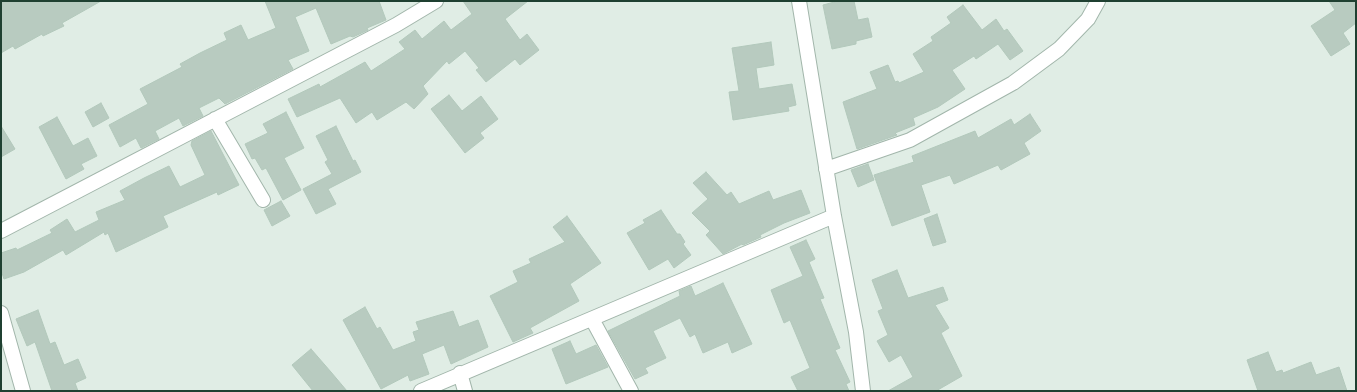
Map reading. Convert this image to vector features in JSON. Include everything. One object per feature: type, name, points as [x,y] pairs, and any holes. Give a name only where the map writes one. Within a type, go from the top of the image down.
[{"type":"street","points":[[1,231],[436,1]]},
{"type":"street","points":[[799,1],[834,216],[856,332],[863,391]]},
{"type":"street","points":[[826,169],[910,140],[1013,83],[1059,49],[1088,19],[1098,1]]},
{"type":"street","points":[[215,119],[263,200]]},
{"type":"street","points":[[421,391],[834,216]]},
{"type":"street","points":[[1,313],[23,391]]},
{"type":"street","points":[[592,319],[630,391]]},
{"type":"street","points":[[460,373],[466,391]]},
{"type":"building","points":[[1,1],[101,1],[62,23],[64,26],[43,36],[42,34],[15,49],[13,46],[1,53]]},
{"type":"building","points":[[265,1],[379,1],[386,20],[367,28],[368,30],[353,37],[350,36],[331,44],[316,8],[295,17],[309,51],[288,60],[293,69],[225,104],[219,98],[199,108],[203,116],[183,126],[179,118],[155,131],[159,139],[141,148],[136,138],[120,147],[109,125],[148,104],[140,89],[182,67],[180,64],[227,40],[224,33],[241,25],[248,40],[276,28]]},
{"type":"building","points":[[463,1],[528,1],[505,19],[520,40],[527,34],[539,50],[520,65],[515,59],[486,82],[476,70],[479,68],[465,51],[449,64],[447,61],[423,86],[428,94],[414,109],[406,102],[377,120],[372,112],[356,123],[340,98],[297,117],[288,99],[319,84],[320,87],[365,62],[371,71],[405,49],[399,42],[415,30],[422,39],[444,21],[451,30],[472,14]]},
{"type":"building","points":[[838,1],[854,1],[858,20],[868,18],[872,37],[856,41],[856,44],[832,49],[823,5]]},
{"type":"building","points":[[1329,1],[1356,1],[1356,23],[1343,33],[1350,44],[1331,56],[1311,26],[1335,10]]},
{"type":"building","points":[[963,5],[982,30],[996,19],[1004,31],[1007,29],[1023,51],[1010,60],[998,44],[976,59],[974,56],[952,70],[965,89],[938,107],[913,118],[915,125],[895,133],[897,135],[857,149],[843,102],[877,89],[870,72],[888,65],[895,82],[898,81],[899,83],[924,72],[913,54],[933,41],[931,37],[951,23],[947,17]]},
{"type":"building","points":[[771,42],[774,65],[756,68],[759,89],[792,84],[796,105],[788,107],[789,111],[733,120],[729,92],[739,91],[732,48]]},
{"type":"building","points":[[449,95],[462,111],[481,96],[498,119],[480,133],[484,138],[465,153],[431,109]]},
{"type":"building","points":[[101,103],[109,118],[93,127],[85,112]]},
{"type":"building","points":[[286,112],[304,148],[284,158],[301,190],[283,200],[266,168],[262,170],[255,158],[252,159],[245,144],[268,133],[263,124]]},
{"type":"building","points":[[1030,114],[1041,131],[1024,143],[1030,154],[1001,170],[998,165],[954,184],[950,175],[921,185],[930,212],[892,226],[874,175],[914,162],[912,156],[975,131],[978,138],[1011,119],[1014,125]]},
{"type":"building","points":[[57,117],[73,146],[88,138],[97,156],[81,164],[84,169],[66,179],[39,127]]},
{"type":"building","points":[[1,126],[15,149],[1,157]]},
{"type":"building","points":[[336,126],[353,161],[355,160],[361,172],[328,189],[336,204],[316,214],[303,189],[332,174],[325,162],[328,160],[316,136]]},
{"type":"building","points":[[211,131],[239,185],[218,195],[217,192],[163,216],[168,227],[116,252],[108,233],[105,235],[104,232],[66,255],[63,250],[24,272],[4,279],[1,270],[1,253],[16,248],[17,250],[52,233],[50,230],[67,219],[75,232],[99,220],[96,212],[125,200],[120,191],[144,178],[169,166],[180,187],[205,175],[191,145],[192,141]]},
{"type":"building","points":[[868,164],[874,180],[858,187],[851,170]]},
{"type":"building","points":[[706,172],[727,195],[731,192],[739,204],[769,191],[773,200],[801,190],[810,213],[784,223],[760,235],[761,237],[723,254],[706,235],[710,231],[692,213],[708,199],[693,183]]},
{"type":"building","points":[[281,201],[290,216],[272,226],[264,210]]},
{"type":"building","points":[[661,210],[677,234],[680,234],[685,242],[683,244],[691,255],[674,268],[668,259],[649,270],[627,233],[645,223],[643,220]]},
{"type":"building","points":[[937,214],[946,242],[933,246],[924,219]]},
{"type":"building","points":[[567,216],[601,263],[570,284],[579,301],[530,328],[533,333],[513,342],[490,296],[518,282],[513,271],[531,263],[529,259],[565,242],[553,227]]},
{"type":"building","points":[[806,240],[815,259],[809,262],[824,298],[820,299],[840,348],[835,350],[850,382],[846,384],[849,391],[798,391],[791,377],[810,368],[790,320],[784,323],[771,290],[803,276],[790,247]]},
{"type":"building","points":[[897,270],[908,298],[943,287],[948,300],[935,305],[949,328],[941,333],[962,376],[936,391],[888,391],[913,377],[901,355],[889,362],[877,341],[888,335],[878,311],[883,309],[872,280]]},
{"type":"building","points":[[723,283],[752,344],[732,353],[728,342],[703,353],[695,334],[690,337],[680,318],[653,331],[666,358],[645,368],[648,373],[635,379],[608,331],[680,296],[679,291],[691,286],[695,296]]},
{"type":"building","points":[[365,307],[377,329],[380,327],[393,350],[416,341],[413,332],[419,330],[416,322],[453,311],[459,327],[478,320],[488,347],[451,364],[444,345],[422,354],[429,374],[410,381],[408,375],[381,389],[343,320]]},
{"type":"building","points":[[38,310],[50,344],[55,342],[64,365],[78,359],[86,378],[75,383],[78,391],[52,391],[35,342],[27,346],[16,319]]},
{"type":"building","points":[[570,341],[576,354],[596,345],[608,367],[566,384],[552,349]]},
{"type":"building","points":[[311,349],[347,391],[313,391],[292,365]]},
{"type":"building","points":[[1268,352],[1276,372],[1282,370],[1283,373],[1311,362],[1316,375],[1339,367],[1347,391],[1258,391],[1247,360]]}]
